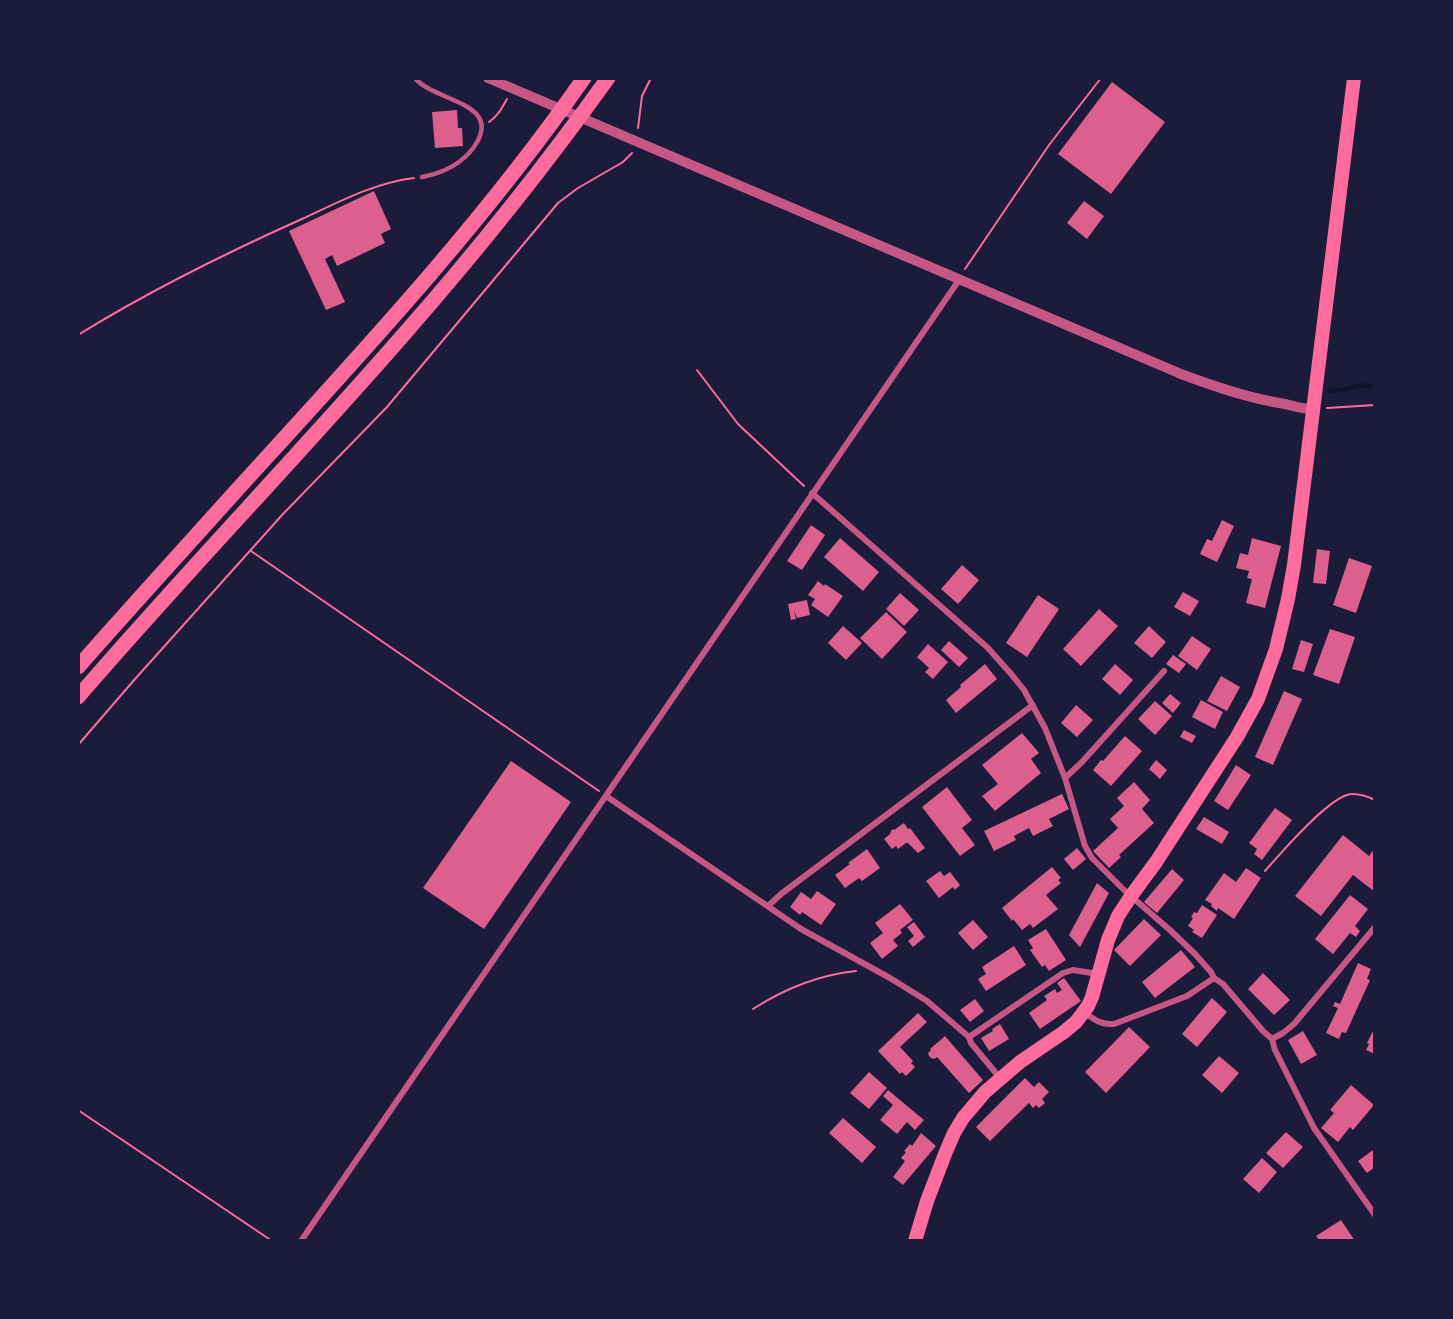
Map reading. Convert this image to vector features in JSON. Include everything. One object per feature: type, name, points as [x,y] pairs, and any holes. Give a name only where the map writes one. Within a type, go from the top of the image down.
[{"type":"highway","points":[[78,668],[415,292],[506,183],[584,78]]},
{"type":"highway","points":[[78,697],[441,292],[525,190],[608,78]]},
{"type":"main road","points":[[915,1241],[927,1201],[954,1132],[974,1104],[1001,1078],[1064,1032],[1084,1012],[1092,997],[1112,929],[1237,738],[1268,675],[1288,599],[1299,523],[1354,78]]},
{"type":"street","points":[[488,78],[1181,374],[1257,400],[1313,409]]},
{"type":"street","points":[[301,1241],[869,413],[958,279]]},
{"type":"street","points":[[812,493],[988,648],[1012,675],[1033,705],[1054,747],[1088,851],[1105,872],[1195,954],[1214,978],[1223,984],[1272,1039],[1275,1050],[1314,1128],[1375,1215]]},
{"type":"street","points":[[1065,778],[1083,762],[1164,671]]},
{"type":"street","points":[[768,906],[1033,705]]},
{"type":"street","points":[[606,796],[801,929],[927,1001],[969,1037],[971,1043],[1001,1078]]},
{"type":"street","points":[[1272,1039],[1293,1024],[1375,927]]},
{"type":"street","points":[[969,1037],[1063,973],[1073,970],[1098,974]]},
{"type":"street","points":[[1084,1012],[1099,1023],[1114,1024],[1187,996],[1214,978]]},
{"type":"lane","points":[[416,78],[430,90],[472,110],[479,118],[482,127],[477,143],[464,159],[442,173],[422,177]]},
{"type":"path","points":[[78,745],[250,551],[387,407],[558,203],[578,188],[623,162],[633,152],[637,142],[642,96],[651,78]]},
{"type":"path","points":[[958,279],[1049,145],[1101,78]]},
{"type":"path","points":[[482,127],[495,118],[515,90]]},
{"type":"path","points":[[78,335],[157,289],[288,225],[369,188],[422,177]]},
{"type":"path","points":[[697,370],[738,424],[812,493]]},
{"type":"path","points":[[1313,409],[1375,405]]},
{"type":"path","points":[[250,551],[606,796]]},
{"type":"path","points":[[1265,871],[1315,817],[1333,803],[1351,794],[1375,800]]},
{"type":"path","points":[[753,1009],[808,981],[841,972],[857,971],[867,966]]},
{"type":"path","points":[[78,1110],[272,1241]]},
{"type":"building","points":[[1112,82],[1165,122],[1111,194],[1058,154]]},
{"type":"building","points":[[457,110],[458,128],[462,128],[463,146],[435,148],[432,112]]},
{"type":"building","points":[[374,191],[391,229],[381,234],[385,243],[337,266],[332,255],[325,259],[345,302],[326,310],[289,231]]},
{"type":"building","points":[[1084,201],[1104,216],[1087,239],[1067,223]]},
{"type":"building","points":[[1222,520],[1234,526],[1217,562],[1200,554],[1207,539],[1212,541]]},
{"type":"building","points":[[811,525],[825,535],[802,570],[787,561]]},
{"type":"building","points":[[840,538],[879,572],[863,591],[824,557]]},
{"type":"building","points":[[1252,538],[1281,546],[1265,608],[1246,603],[1252,579],[1247,578],[1249,571],[1236,568],[1240,553],[1248,555]]},
{"type":"building","points":[[1317,549],[1330,551],[1326,584],[1313,583]]},
{"type":"building","points":[[1349,558],[1372,566],[1356,613],[1333,605]]},
{"type":"building","points":[[962,565],[979,580],[958,604],[941,589]]},
{"type":"building","points":[[818,581],[843,596],[828,617],[811,605],[815,599],[808,595]]},
{"type":"building","points":[[1183,592],[1199,601],[1190,616],[1174,607]]},
{"type":"building","points":[[900,593],[919,610],[904,626],[886,609]]},
{"type":"building","points":[[1038,595],[1059,609],[1027,657],[1006,643]]},
{"type":"building","points":[[807,600],[810,615],[797,618],[794,610],[796,619],[791,620],[788,604]]},
{"type":"building","points":[[1099,609],[1118,626],[1081,666],[1063,649]]},
{"type":"building","points":[[886,612],[907,632],[882,659],[860,638]]},
{"type":"building","points":[[843,626],[862,643],[846,660],[828,643]]},
{"type":"building","points":[[1149,626],[1166,642],[1152,658],[1134,643]]},
{"type":"building","points":[[1330,629],[1355,637],[1339,684],[1313,675]]},
{"type":"building","points":[[1192,636],[1211,649],[1197,670],[1178,656]]},
{"type":"building","points":[[1301,640],[1313,644],[1304,672],[1292,669]]},
{"type":"building","points":[[949,641],[968,658],[959,667],[941,650]]},
{"type":"building","points":[[928,644],[948,662],[933,679],[925,672],[929,668],[917,657]]},
{"type":"building","points":[[1173,655],[1186,664],[1179,673],[1166,664]]},
{"type":"building","points":[[985,664],[997,679],[956,713],[946,700]]},
{"type":"building","points":[[1115,664],[1133,680],[1120,695],[1102,679]]},
{"type":"building","points":[[1221,676],[1240,687],[1227,711],[1207,701]]},
{"type":"building","points":[[1284,691],[1302,699],[1273,765],[1255,757]]},
{"type":"building","points":[[1170,694],[1181,703],[1173,713],[1162,703]]},
{"type":"building","points":[[1201,700],[1223,712],[1215,729],[1192,717]]},
{"type":"building","points":[[1155,701],[1172,716],[1155,735],[1138,719]]},
{"type":"building","points":[[1076,705],[1093,720],[1077,737],[1061,723]]},
{"type":"building","points":[[1184,730],[1196,736],[1192,743],[1180,737]]},
{"type":"building","points":[[1022,733],[1039,753],[1031,759],[1041,773],[995,811],[982,796],[998,784],[982,765]]},
{"type":"building","points":[[1125,736],[1142,751],[1111,786],[1093,770]]},
{"type":"building","points":[[1156,760],[1167,770],[1160,779],[1149,769]]},
{"type":"building","points":[[511,761],[571,802],[484,929],[423,888]]},
{"type":"building","points":[[1236,765],[1251,775],[1228,810],[1214,801]]},
{"type":"building","points":[[1134,782],[1150,800],[1142,809],[1154,823],[1119,855],[1121,857],[1109,868],[1093,851],[1118,828],[1110,819],[1124,806],[1117,798]]},
{"type":"building","points":[[947,787],[972,820],[962,828],[975,845],[960,856],[922,807]]},
{"type":"building","points":[[1062,794],[1069,809],[1049,819],[1053,826],[1033,836],[1029,828],[1014,836],[1016,840],[994,851],[984,831]]},
{"type":"building","points":[[1275,808],[1292,820],[1262,860],[1254,854],[1257,849],[1249,843]]},
{"type":"building","points":[[1204,817],[1229,832],[1222,844],[1196,829]]},
{"type":"building","points":[[904,823],[925,848],[918,853],[908,843],[898,849],[896,846],[892,849],[884,839],[892,829]]},
{"type":"building","points":[[1343,835],[1369,856],[1375,848],[1375,892],[1353,875],[1321,916],[1295,896]]},
{"type":"building","points":[[1077,848],[1086,859],[1073,870],[1064,859]]},
{"type":"building","points":[[867,849],[880,868],[862,881],[859,878],[845,888],[835,875]]},
{"type":"building","points":[[1052,867],[1061,878],[1058,880],[1061,883],[1046,895],[1058,909],[1033,928],[1030,924],[1022,930],[1002,908]]},
{"type":"building","points":[[1246,868],[1261,878],[1234,919],[1218,908],[1217,911],[1205,900],[1224,873],[1236,882]]},
{"type":"building","points":[[1172,869],[1184,880],[1157,913],[1144,902]]},
{"type":"building","points":[[940,871],[944,876],[950,872],[960,885],[955,890],[953,887],[939,898],[926,881]]},
{"type":"building","points":[[1097,883],[1109,893],[1080,947],[1069,935]]},
{"type":"building","points":[[817,891],[836,904],[821,925],[802,912],[800,915],[790,907],[801,892],[811,899]]},
{"type":"building","points":[[1350,895],[1368,909],[1355,926],[1360,931],[1356,937],[1350,933],[1333,954],[1315,939]]},
{"type":"building","points":[[900,904],[913,920],[900,930],[902,933],[893,940],[898,946],[882,959],[870,943],[883,933],[875,923]]},
{"type":"building","points":[[1202,905],[1217,915],[1202,938],[1192,932],[1194,930],[1188,926],[1194,912],[1197,913]]},
{"type":"building","points":[[1144,919],[1161,935],[1130,966],[1114,950]]},
{"type":"building","points":[[973,920],[988,937],[973,950],[958,933]]},
{"type":"building","points":[[914,922],[925,937],[913,947],[908,941],[914,936],[907,927]]},
{"type":"building","points":[[1046,929],[1066,960],[1049,971],[1045,965],[1042,967],[1030,950],[1033,948],[1028,940]]},
{"type":"building","points":[[1014,946],[1026,965],[986,991],[978,979],[986,974],[982,967]]},
{"type":"building","points":[[1181,950],[1195,967],[1155,998],[1142,982]]},
{"type":"building","points":[[1358,963],[1371,969],[1367,979],[1370,980],[1346,1033],[1342,1032],[1339,1039],[1326,1033],[1338,1008],[1333,1006],[1335,1002],[1340,1004]]},
{"type":"building","points":[[1263,973],[1290,1000],[1274,1015],[1248,989]]},
{"type":"building","points":[[1064,978],[1081,1001],[1040,1029],[1029,1013],[1047,1000],[1044,996],[1055,989],[1057,993],[1062,990],[1057,983]]},
{"type":"building","points":[[1212,998],[1227,1012],[1197,1047],[1182,1034]]},
{"type":"building","points":[[975,999],[984,1011],[970,1022],[960,1010]]},
{"type":"building","points":[[918,1013],[927,1022],[900,1047],[913,1061],[911,1063],[915,1067],[906,1076],[902,1072],[900,1074],[878,1051]]},
{"type":"building","points":[[1000,1024],[1009,1039],[989,1051],[981,1038]]},
{"type":"building","points":[[1129,1027],[1150,1047],[1106,1093],[1085,1072]]},
{"type":"building","points":[[1375,1027],[1375,1054],[1366,1050]]},
{"type":"building","points":[[1303,1031],[1317,1055],[1301,1064],[1288,1040]]},
{"type":"building","points":[[945,1036],[983,1080],[969,1093],[937,1057],[934,1059],[929,1056],[930,1049]]},
{"type":"building","points":[[1219,1056],[1239,1073],[1222,1093],[1202,1075]]},
{"type":"building","points":[[869,1072],[887,1088],[869,1109],[850,1093]]},
{"type":"building","points":[[1025,1078],[1034,1087],[1039,1082],[1049,1092],[1042,1099],[1045,1103],[1039,1108],[1036,1105],[1033,1108],[1029,1103],[990,1141],[976,1127]]},
{"type":"building","points":[[1351,1085],[1374,1105],[1353,1130],[1350,1127],[1338,1142],[1321,1128],[1334,1113],[1330,1110]]},
{"type":"building","points":[[888,1090],[924,1120],[915,1130],[907,1122],[897,1134],[880,1120],[893,1105],[883,1096]]},
{"type":"building","points":[[843,1118],[876,1147],[862,1163],[829,1133]]},
{"type":"building","points":[[1286,1132],[1303,1147],[1283,1168],[1266,1153]]},
{"type":"building","points":[[921,1133],[936,1146],[903,1185],[893,1177],[905,1161],[901,1158],[906,1152],[904,1151],[910,1144],[912,1146]]},
{"type":"building","points":[[1373,1150],[1375,1167],[1367,1173],[1358,1161]]},
{"type":"building","points":[[1262,1158],[1277,1172],[1259,1193],[1243,1179]]},
{"type":"building","points":[[1341,1220],[1355,1241],[1320,1241],[1316,1236]]},
{"type":"waterway","points":[[1330,391],[1362,385],[1369,387],[1375,384]]}]
